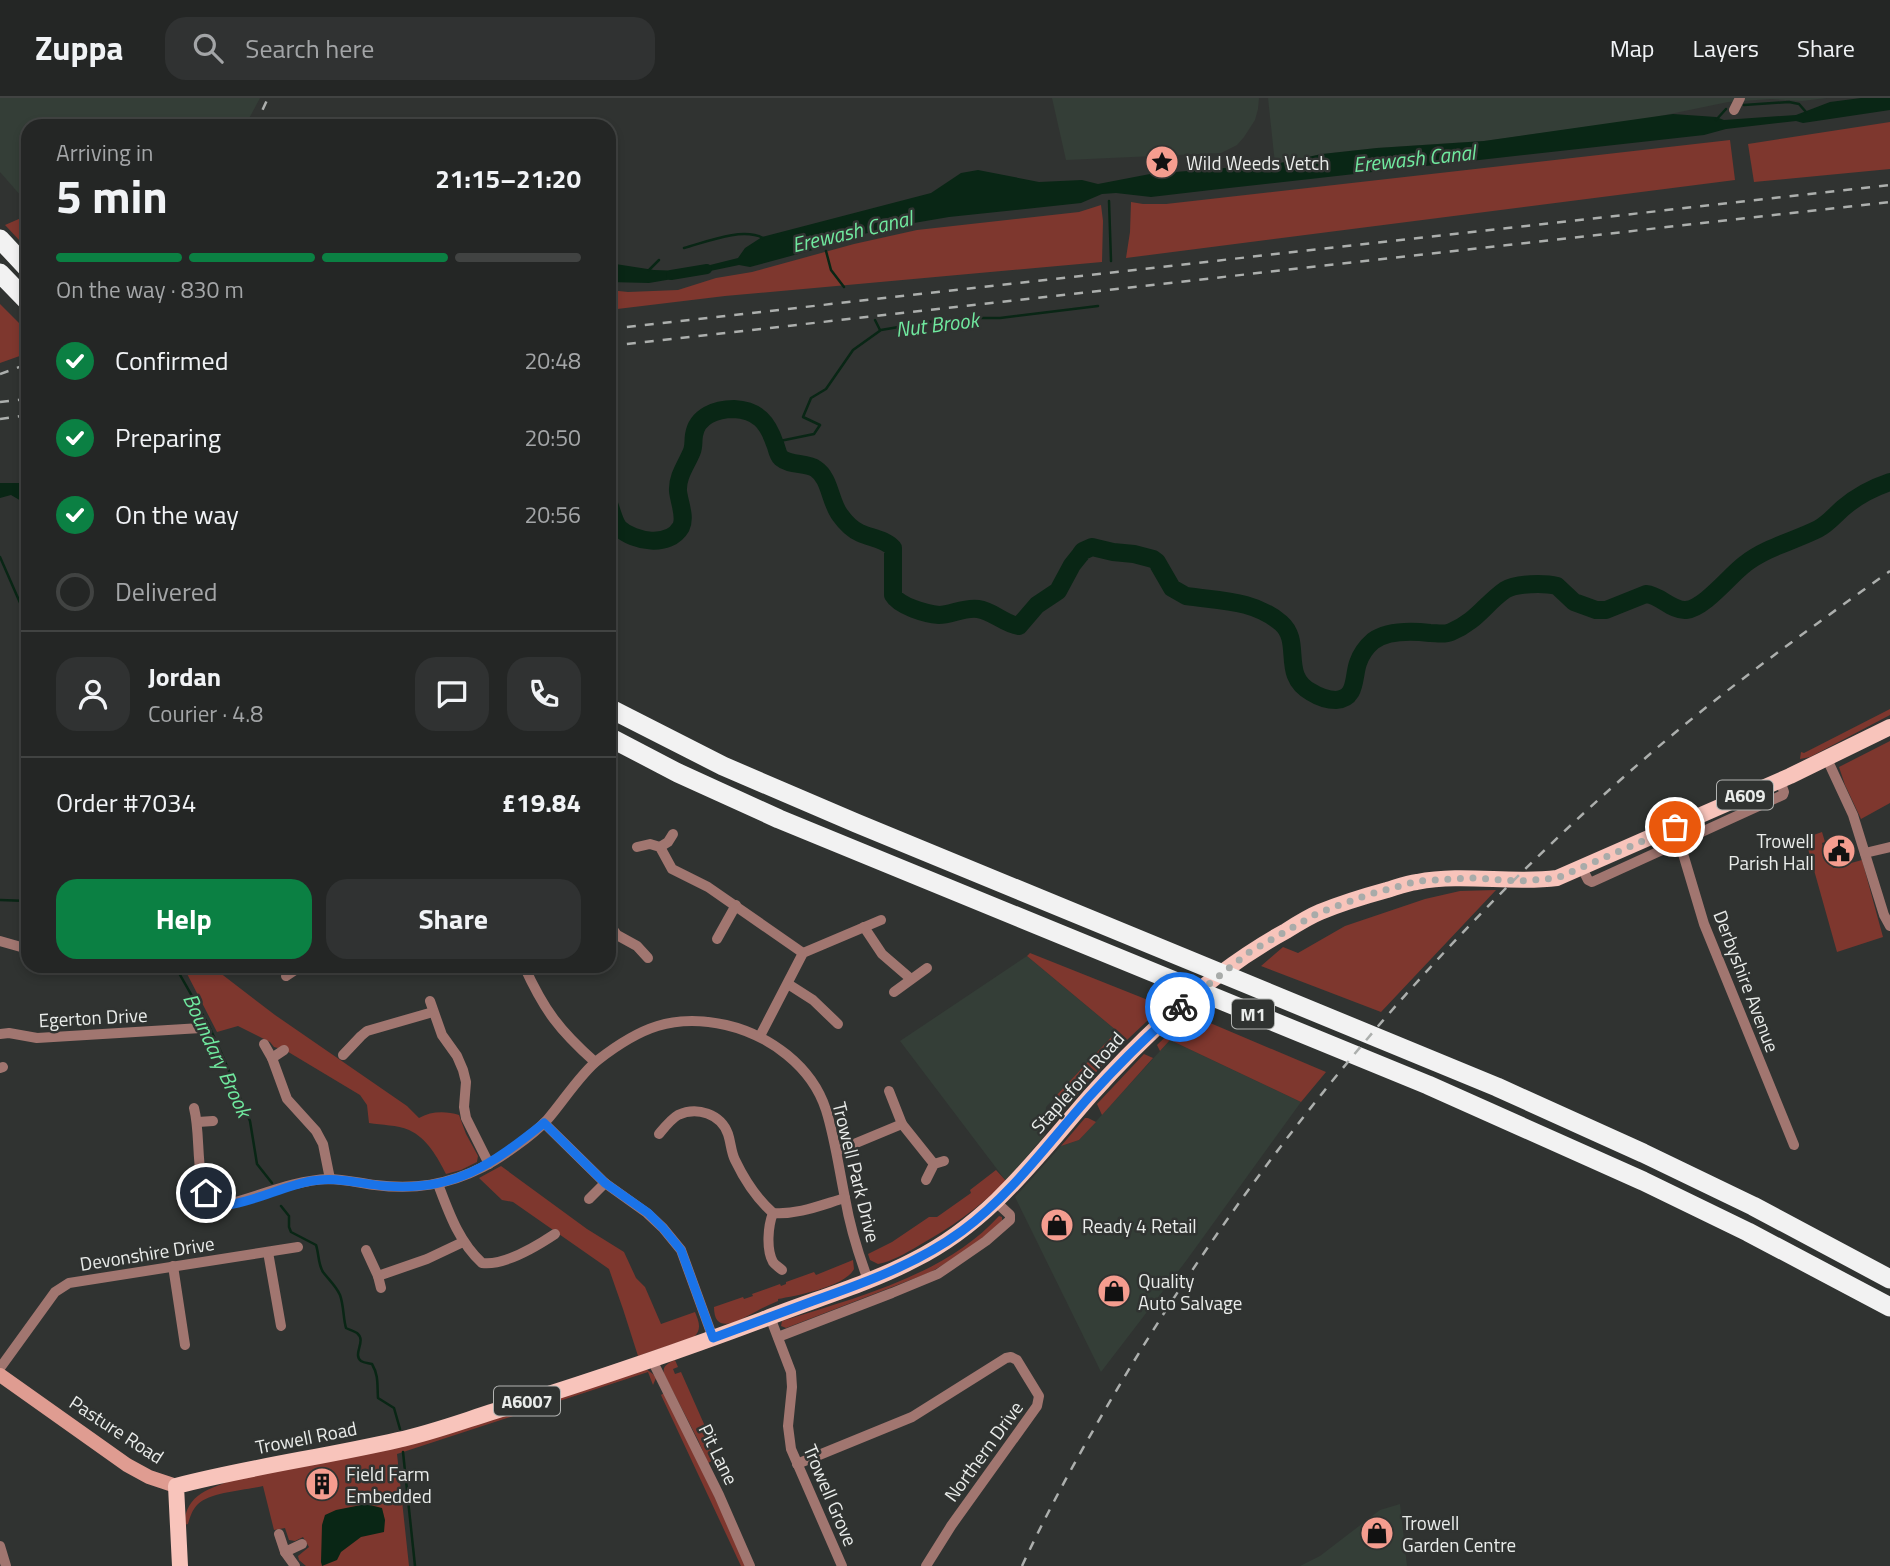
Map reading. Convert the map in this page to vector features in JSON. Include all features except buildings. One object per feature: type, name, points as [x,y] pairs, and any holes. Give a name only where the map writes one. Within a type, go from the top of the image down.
[{"type":"highway","points":[[0,239],[21,262]]},
{"type":"highway","points":[[2,276],[21,295]]},
{"type":"highway","name":"M1","points":[[616,712],[723,766],[856,823],[1508,1092],[1655,1158],[1753,1206],[1890,1279]]},
{"type":"highway","name":"M1","points":[[616,741],[678,773],[779,819],[1428,1085],[1559,1143],[1748,1232],[1890,1307]]},
{"type":"main road","name":"Stapleford Road","points":[[401,1439],[652,1360],[868,1280],[936,1248],[967,1227],[1018,1181],[1140,1042],[1183,1004],[1248,953],[1318,913],[1367,895],[1418,881],[1557,878],[1599,860],[1678,834],[1780,780],[1890,727]]},
{"type":"main road","name":"Pasture Road","points":[[0,1375],[127,1465],[149,1477],[176,1486],[219,1475]]},
{"type":"main road","name":"Trowell Road","points":[[219,1475],[401,1439]]},
{"type":"main road","points":[[176,1486],[180,1566]]},
{"type":"street","points":[[1734,110],[1740,98]]},
{"type":"street","points":[[1827,759],[1853,815],[1884,915],[1890,926]]},
{"type":"street","points":[[660,847],[668,842],[673,834]]},
{"type":"street","name":"Stapleford Road","points":[[1581,868],[1592,882],[1678,834]]},
{"type":"street","name":"Derbyshire Avenue","points":[[1678,834],[1704,923],[1794,1145]]},
{"type":"street","points":[[637,847],[650,844],[660,847],[672,869],[736,905],[803,954]]},
{"type":"street","points":[[1866,853],[1890,847]]},
{"type":"street","points":[[717,939],[736,905]]},
{"type":"street","points":[[760,1036],[803,954],[881,920]]},
{"type":"street","points":[[864,927],[882,954],[911,979]]},
{"type":"street","points":[[617,935],[637,946],[648,958]]},
{"type":"street","points":[[0,941],[21,948]]},
{"type":"street","points":[[894,992],[927,968]]},
{"type":"street","points":[[286,976],[290,973]]},
{"type":"street","points":[[527,973],[548,1013],[570,1040],[595,1062]]},
{"type":"street","points":[[788,984],[813,1000],[838,1024]]},
{"type":"street","points":[[430,1001],[442,1035],[463,1070],[466,1090],[460,1108],[489,1164]]},
{"type":"street","points":[[362,1054],[348,1051],[367,1031],[433,1012]]},
{"type":"street","name":"Egerton Drive","points":[[0,1034],[37,1038],[195,1029],[189,1016]]},
{"type":"street","name":"Trowell Park Drive","points":[[197,1211],[311,1181],[330,1179],[407,1188],[459,1178],[489,1164],[544,1123],[595,1062],[627,1039],[667,1023],[692,1020],[744,1029],[760,1036],[799,1066],[811,1081],[825,1108],[837,1151],[855,1243],[868,1280]]},
{"type":"street","points":[[264,1044],[287,1099],[316,1131],[323,1144],[330,1179]]},
{"type":"street","points":[[272,1058],[285,1050]]},
{"type":"street","points":[[889,1091],[902,1124],[939,1162],[926,1180]]},
{"type":"street","points":[[194,1108],[198,1122],[199,1165],[206,1193],[213,1205]]},
{"type":"street","points":[[659,1134],[677,1116],[688,1112],[711,1114],[728,1133],[736,1171],[773,1213],[787,1214],[845,1198]]},
{"type":"street","points":[[198,1122],[213,1121]]},
{"type":"street","points":[[544,1123],[605,1183],[648,1213],[681,1250],[713,1338]]},
{"type":"street","points":[[837,1151],[902,1124]]},
{"type":"street","points":[[589,1199],[605,1183]]},
{"type":"street","points":[[438,1184],[454,1226],[463,1242],[482,1263],[492,1265],[538,1245],[555,1234]]},
{"type":"street","points":[[778,1337],[892,1293],[954,1264],[1010,1220],[1010,1215],[996,1202]]},
{"type":"street","points":[[773,1213],[768,1229],[773,1261],[782,1270]]},
{"type":"street","points":[[378,1276],[427,1259],[463,1242]]},
{"type":"street","name":"Devonshire Drive","points":[[0,1368],[55,1292],[64,1285],[298,1247]]},
{"type":"street","points":[[366,1250],[378,1276],[380,1288]]},
{"type":"street","points":[[268,1252],[281,1326]]},
{"type":"street","points":[[764,1271],[773,1261]]},
{"type":"street","points":[[173,1266],[185,1345]]},
{"type":"street","name":"Trowell Grove","points":[[770,1317],[791,1372],[788,1416],[790,1449],[842,1566]]},
{"type":"street","name":"Northern Drive","points":[[797,1464],[912,1417],[1006,1358],[1012,1357],[1020,1363],[1039,1396],[1038,1403],[926,1566]]},
{"type":"street","name":"Pit Lane","points":[[652,1360],[713,1483],[750,1566]]},
{"type":"street","points":[[279,1534],[285,1552],[295,1566]]},
{"type":"street","points":[[285,1552],[302,1544]]},
{"type":"street","points":[[0,1546],[6,1566]]},
{"type":"shaded area","points":[[0,98],[260,98],[249,119],[21,119],[21,196],[0,172]]},
{"type":"shaded area","points":[[1052,98],[1259,98],[1255,120],[1244,137],[1237,145],[1221,153],[1066,160]]},
{"type":"shaded area","points":[[1268,98],[1827,98],[1728,102],[1646,119],[1484,141],[1322,154],[1275,164]]},
{"type":"shaded area","points":[[1890,122],[1890,169],[1754,182],[1748,144]]},
{"type":"shaded area","points":[[1730,140],[1735,180],[1126,258],[1131,202],[1166,204]]},
{"type":"shaded area","points":[[1101,205],[1102,262],[725,296],[616,309],[616,291],[678,290],[716,278],[752,272],[917,230],[1079,212]]},
{"type":"shaded area","points":[[21,218],[21,241],[20,241],[5,225]]},
{"type":"shaded area","points":[[0,304],[21,325],[21,356],[0,363]]},
{"type":"shaded area","points":[[1890,709],[1890,715],[1810,757],[1800,759],[1801,752],[1804,753]]},
{"type":"shaded area","points":[[1890,741],[1890,803],[1861,819],[1839,767]]},
{"type":"shaded area","points":[[1822,832],[1826,860],[1830,860],[1833,868],[1862,860],[1883,937],[1837,952],[1805,838]]},
{"type":"shaded area","points":[[1496,890],[1381,1012],[1261,966],[1283,947],[1298,953],[1345,926],[1425,899],[1460,891]]},
{"type":"shaded area","points":[[1030,953],[1163,1006],[1110,1056],[1068,1105],[1055,1097],[1117,1031],[1027,956]]},
{"type":"shaded area","points":[[1027,956],[1117,1031],[1046,1107],[1045,1135],[1006,1181],[900,1041]]},
{"type":"shaded area","points":[[187,973],[220,973],[275,1015],[407,1106],[419,1118],[439,1112],[459,1115],[478,1156],[477,1162],[446,1174],[431,1149],[409,1130],[369,1123],[367,1105],[360,1095],[285,1050],[274,1047],[270,1042],[238,1026],[217,1032]]},
{"type":"shaded area","points":[[1189,1014],[1326,1072],[1301,1102],[1170,1040],[1160,1051],[1157,1045]]},
{"type":"shaded area","points":[[1170,1040],[1301,1102],[1186,1261],[1101,1372],[1015,1197],[1061,1146],[1079,1140]]},
{"type":"shaded area","points":[[1144,1054],[1153,1058],[1102,1115],[1097,1104]]},
{"type":"shaded area","points":[[1085,1118],[1096,1122],[1079,1140],[1061,1146]]},
{"type":"shaded area","points":[[501,1166],[587,1229],[624,1252],[636,1278],[645,1287],[661,1324],[695,1312],[699,1322],[697,1334],[638,1356],[609,1269],[513,1202],[502,1200],[479,1178]]},
{"type":"shaded area","points":[[996,1170],[1006,1181],[964,1216],[894,1259],[878,1264],[870,1260],[868,1254],[892,1242],[929,1217],[937,1217],[971,1193],[970,1190]]},
{"type":"shaded area","points":[[999,1216],[1002,1221],[979,1243],[931,1272],[786,1328],[781,1326],[782,1321],[869,1293],[926,1269],[977,1237]]},
{"type":"shaded area","points":[[853,1260],[854,1269],[849,1275],[830,1286],[778,1299],[730,1323],[719,1322],[715,1316],[714,1307],[753,1296],[752,1294],[780,1284],[781,1286],[814,1272],[816,1275]]},
{"type":"shaded area","points":[[675,1360],[678,1367],[673,1369],[675,1374],[681,1372],[708,1433],[704,1435],[715,1459],[708,1463],[664,1374],[665,1367]]},
{"type":"shaded area","points":[[646,1369],[656,1378],[653,1385],[648,1372],[397,1454],[409,1566],[306,1566],[298,1556],[309,1547],[303,1537],[295,1541],[289,1540],[285,1528],[274,1530],[263,1486],[219,1494],[204,1500],[194,1509],[188,1524],[184,1525],[189,1506],[194,1499],[235,1479]]},
{"type":"shaded area","points":[[664,1393],[747,1566],[741,1566],[661,1395]]},
{"type":"shaded area","name":"Trowell Garden Centre","points":[[1400,1504],[1407,1566],[1300,1566],[1320,1556],[1380,1510]]},
{"type":"water","points":[[1890,98],[1890,110],[1803,123],[1796,121],[1726,129],[1704,135],[1151,197],[1102,194],[1081,203],[908,224],[859,235],[750,267],[739,265],[691,275],[693,272],[690,270],[738,258],[745,248],[762,237],[931,193],[961,173],[978,170],[1039,182],[1082,180],[1098,184],[1150,174],[1275,164],[1322,154],[1484,141],[1673,114],[1724,120],[1796,115],[1830,102]]},
{"type":"water","points":[[616,264],[683,271],[684,277],[649,283],[616,282]]},
{"type":"water","points":[[0,483],[21,483],[21,501],[11,495],[0,498]]},
{"type":"water","points":[[366,1504],[382,1508],[384,1532],[361,1537],[341,1552],[337,1560],[322,1566],[322,1525],[325,1515]]},
{"type":"waterway","points":[[1744,105],[1789,102],[1799,104],[1806,112]]},
{"type":"waterway","points":[[1716,120],[1726,109]]},
{"type":"waterway","name":"Nut Brook","points":[[1109,201],[1111,261]]},
{"type":"waterway","points":[[684,248],[735,235],[763,238]]},
{"type":"waterway","points":[[826,251],[831,270],[844,287]]},
{"type":"waterway","points":[[649,270],[659,260]]},
{"type":"waterway","name":"Erewash Canal","points":[[671,275],[707,269]]},
{"type":"waterway","name":"Nut Brook","points":[[775,442],[814,434],[820,425],[803,417],[811,398],[826,389],[853,350],[881,330],[928,322],[1000,318],[1098,306]]},
{"type":"waterway","points":[[875,320],[880,330]]},
{"type":"waterway","points":[[616,523],[625,533],[651,541],[676,534],[683,519],[678,491],[679,480],[693,449],[696,428],[703,418],[714,412],[742,410],[761,419],[781,458],[812,467],[821,473],[837,510],[849,526],[893,548],[893,595],[907,606],[939,615],[978,609],[1019,626],[1037,605],[1058,591],[1083,551],[1092,547],[1134,554],[1157,562],[1172,588],[1186,596],[1236,603],[1271,615],[1281,623],[1291,639],[1296,677],[1302,685],[1320,697],[1336,700],[1343,699],[1351,692],[1359,660],[1364,651],[1379,637],[1400,632],[1451,632],[1468,623],[1505,590],[1516,586],[1557,586],[1574,602],[1596,610],[1606,610],[1646,594],[1681,610],[1693,608],[1753,558],[1818,529],[1859,496],[1890,482]]},
{"type":"waterway","name":"Boundary Brook","points":[[0,557],[21,605]]},
{"type":"waterway","points":[[0,900],[21,901]]},
{"type":"waterway","name":"Boundary Brook","points":[[179,973],[223,1057],[250,1121],[257,1164],[272,1183]]},
{"type":"waterway","name":"Boundary Brook","points":[[281,1206],[289,1216],[291,1232],[316,1245],[321,1269],[340,1295],[346,1328],[360,1336],[359,1358],[362,1362],[372,1364],[377,1377],[378,1398],[394,1408],[400,1429]]},
{"type":"waterway","name":"Boundary Brook","points":[[403,1452],[415,1566]]},
{"type":"railway","points":[[258,119],[268,98]]},
{"type":"railway","points":[[616,328],[1890,185]]},
{"type":"railway","points":[[616,345],[1890,202]]},
{"type":"railway","points":[[0,374],[21,366]]},
{"type":"railway","points":[[0,402],[21,400]]},
{"type":"railway","points":[[0,419],[21,416]]},
{"type":"railway","points":[[1022,1566],[1088,1440],[1185,1281],[1242,1198],[1366,1040],[1433,964],[1575,821],[1650,754],[1738,683],[1890,571]]},
{"type":"way so far","points":[[1180,1007],[1223,971],[1276,936],[1318,913],[1367,895],[1418,881],[1471,878],[1521,881],[1557,878],[1675,827]]},
{"type":"place","name":"Wild Weeds Vetch","points":[[1162,162]]},
{"type":"place","name":"Trowell Parish Hall","points":[[1839,851]]},
{"type":"place","name":"Ready 4 Retail","points":[[1057,1225]]},
{"type":"place","name":"Quality Auto Salvage","points":[[1114,1291]]},
{"type":"place","name":"Field Farm Embedded","points":[[322,1484]]},
{"type":"place","name":"Trowell Garden Centre","points":[[1377,1533]]},
{"type":"route","points":[[206,1193],[213,1205],[218,1206],[311,1181],[330,1179],[407,1188],[438,1184],[484,1167],[544,1123],[605,1183],[648,1213],[681,1250],[713,1338],[844,1290],[913,1261],[960,1233],[1018,1181],[1140,1042],[1180,1007]]}]
